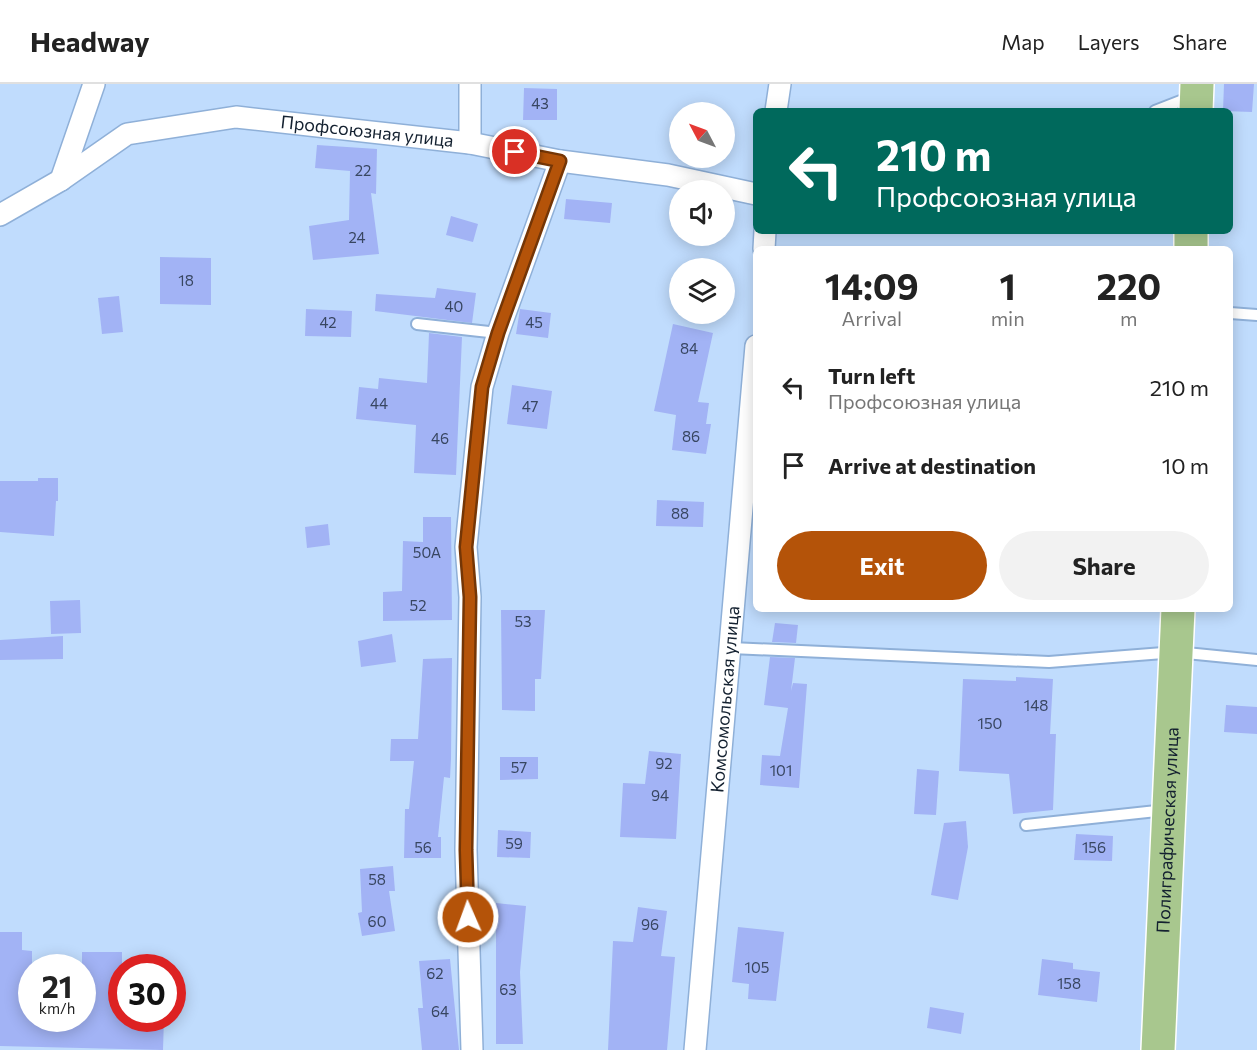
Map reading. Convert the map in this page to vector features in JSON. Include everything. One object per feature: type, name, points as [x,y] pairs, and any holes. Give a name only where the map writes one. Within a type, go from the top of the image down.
[{"type":"main road","name":"Полиграфическая улица","points":[[1158,1050],[1178,612]]},
{"type":"street","points":[[61,180],[94,84]]},
{"type":"street","points":[[470,84],[470,143]]},
{"type":"street","points":[[776,108],[780,84]]},
{"type":"street","name":"Профсоюзная улица","points":[[0,215],[61,180],[127,134],[236,117],[470,143],[560,161],[668,174],[753,193]]},
{"type":"street","points":[[472,1050],[466,850],[470,597],[466,547],[482,387],[498,333],[560,161]]},
{"type":"street","name":"Комсомольская улица","points":[[695,1050],[753,382]]},
{"type":"lane","points":[[1164,108],[1196,97]]},
{"type":"lane","points":[[1233,313],[1257,315]]},
{"type":"lane","points":[[417,324],[498,333]]},
{"type":"lane","points":[[731,648],[1049,662],[1176,652],[1257,660]]},
{"type":"lane","points":[[1026,825],[1169,810]]},
{"type":"building","points":[[1224,84],[1254,84],[1252,112],[1233,111],[1233,108],[1223,108]]},
{"type":"building","points":[[524,88],[557,89],[557,120],[523,120]]},
{"type":"building","points":[[317,145],[377,149],[376,194],[371,193],[379,254],[313,260],[309,226],[349,220],[350,171],[315,168]]},
{"type":"building","points":[[566,199],[612,203],[610,223],[564,219]]},
{"type":"building","points":[[451,216],[478,224],[473,242],[446,235]]},
{"type":"building","points":[[160,257],[211,258],[211,305],[160,304]]},
{"type":"building","points":[[437,288],[476,293],[472,323],[375,311],[376,294],[435,298]]},
{"type":"building","points":[[119,296],[123,332],[102,334],[98,298]]},
{"type":"building","points":[[306,309],[352,311],[351,337],[305,336]]},
{"type":"building","points":[[520,309],[551,313],[548,338],[516,334]]},
{"type":"building","points":[[673,324],[713,333],[698,402],[709,403],[706,424],[711,424],[706,454],[672,450],[676,415],[654,411]]},
{"type":"building","points":[[429,333],[462,337],[456,475],[414,473],[416,425],[356,419],[359,387],[378,389],[379,378],[427,383]]},
{"type":"building","points":[[512,385],[552,391],[547,429],[507,424]]},
{"type":"building","points":[[38,478],[58,478],[54,536],[0,532],[0,481],[38,481]]},
{"type":"building","points":[[657,500],[704,502],[703,527],[656,526]]},
{"type":"building","points":[[423,517],[451,517],[452,620],[383,621],[383,592],[402,591],[403,541],[423,542]]},
{"type":"building","points":[[328,524],[330,545],[307,548],[305,527]]},
{"type":"building","points":[[80,600],[81,633],[51,634],[50,601]]},
{"type":"building","points":[[501,610],[545,610],[541,679],[535,679],[535,711],[502,710]]},
{"type":"building","points":[[775,623],[798,625],[796,643],[772,642]]},
{"type":"building","points":[[392,634],[396,662],[361,667],[358,641]]},
{"type":"building","points":[[63,636],[63,659],[0,660],[0,640]]},
{"type":"building","points":[[770,657],[795,658],[791,691],[793,683],[807,684],[799,788],[760,785],[762,755],[780,756],[788,708],[764,705]]},
{"type":"building","points":[[452,658],[450,778],[444,777],[438,837],[441,837],[441,858],[404,858],[405,809],[409,809],[414,761],[390,761],[391,739],[418,739],[423,659]]},
{"type":"building","points":[[1016,677],[1053,679],[1050,734],[1056,734],[1053,810],[1013,814],[1009,774],[959,771],[963,679],[1016,681]]},
{"type":"building","points":[[1226,705],[1257,707],[1257,734],[1224,732]]},
{"type":"building","points":[[649,751],[681,754],[676,839],[620,837],[623,783],[645,784]]},
{"type":"building","points":[[500,757],[538,757],[538,779],[500,780]]},
{"type":"building","points":[[917,769],[939,771],[936,815],[914,814]]},
{"type":"building","points":[[966,821],[968,847],[958,900],[931,895],[944,823]]},
{"type":"building","points":[[498,830],[531,832],[530,858],[497,857]]},
{"type":"building","points":[[1076,834],[1113,836],[1112,861],[1074,860]]},
{"type":"building","points":[[393,866],[395,891],[389,891],[395,931],[362,936],[358,913],[362,912],[360,869]]},
{"type":"building","points":[[496,903],[526,906],[520,972],[523,1044],[496,1044]]},
{"type":"building","points":[[638,907],[667,911],[661,956],[675,957],[667,1050],[608,1050],[613,941],[633,942]]},
{"type":"building","points":[[738,927],[784,932],[776,1001],[748,999],[749,984],[732,982]]},
{"type":"building","points":[[0,932],[22,932],[22,950],[32,951],[32,954],[18,954],[18,1032],[96,1032],[96,954],[82,954],[82,952],[122,952],[122,954],[108,954],[108,1032],[164,1032],[163,1050],[0,1046]]},
{"type":"building","points":[[450,959],[459,1050],[422,1050],[418,1008],[423,1008],[419,961]]},
{"type":"building","points":[[1042,959],[1073,963],[1073,969],[1100,972],[1097,1002],[1038,995]]},
{"type":"building","points":[[930,1007],[964,1013],[961,1034],[927,1028]]},
{"type":"route","points":[[468,917],[466,850],[470,597],[466,547],[482,387],[498,333],[560,161],[515,152]]}]
